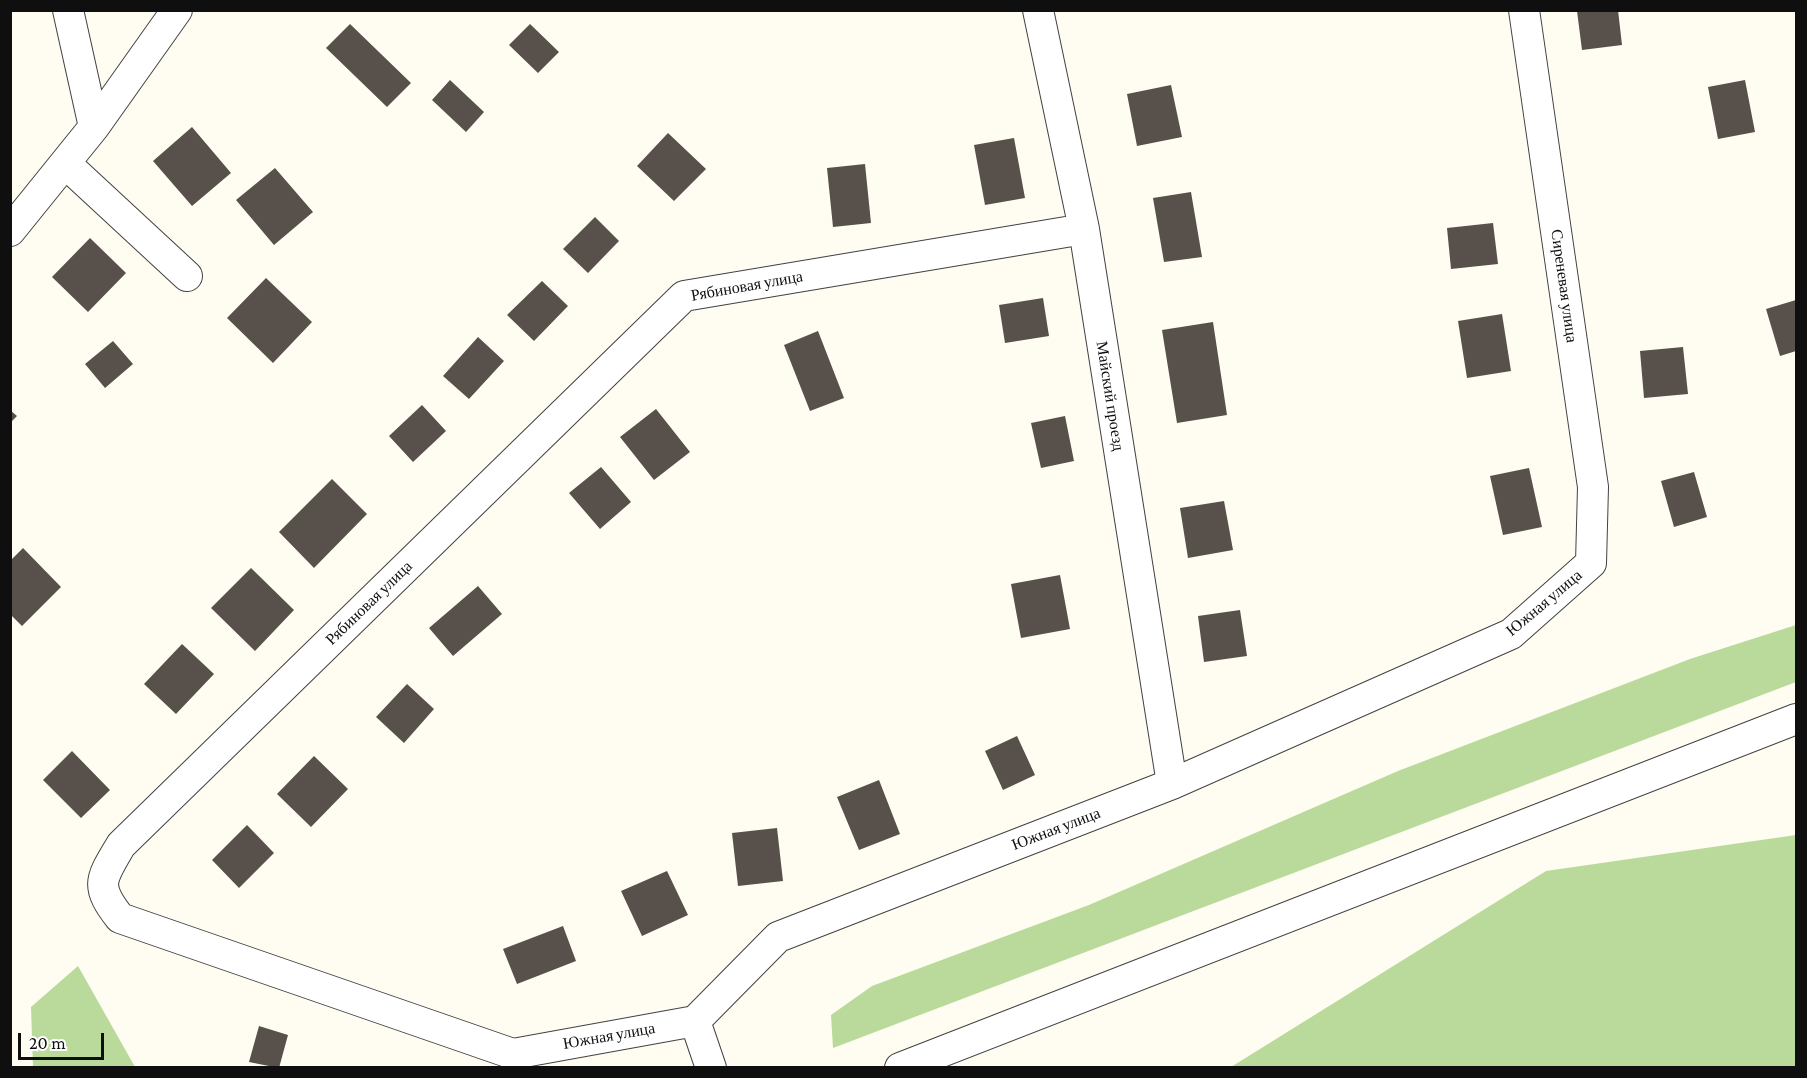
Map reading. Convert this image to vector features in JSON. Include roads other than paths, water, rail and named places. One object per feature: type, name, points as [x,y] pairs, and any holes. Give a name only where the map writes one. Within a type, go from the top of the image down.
[{"type":"street","points":[[68,10],[94,127]]},
{"type":"street","points":[[10,231],[94,127],[177,10]]},
{"type":"street","name":"Майский проезд","points":[[1038,10],[1084,229],[1172,784]]},
{"type":"street","name":"Сиреневая улица","points":[[1524,10],[1593,487],[1591,563]]},
{"type":"street","points":[[65,163],[187,276]]},
{"type":"street","name":"Рябиновая улица","points":[[513,1054],[120,918],[104,898],[103,875],[121,845],[684,296],[1084,229]]},
{"type":"street","name":"Южная улица","points":[[513,1054],[695,1021],[778,937],[1172,784],[1511,634],[1591,563]]},
{"type":"street","points":[[900,1068],[1797,719]]},
{"type":"street","points":[[695,1021],[711,1068]]}]
